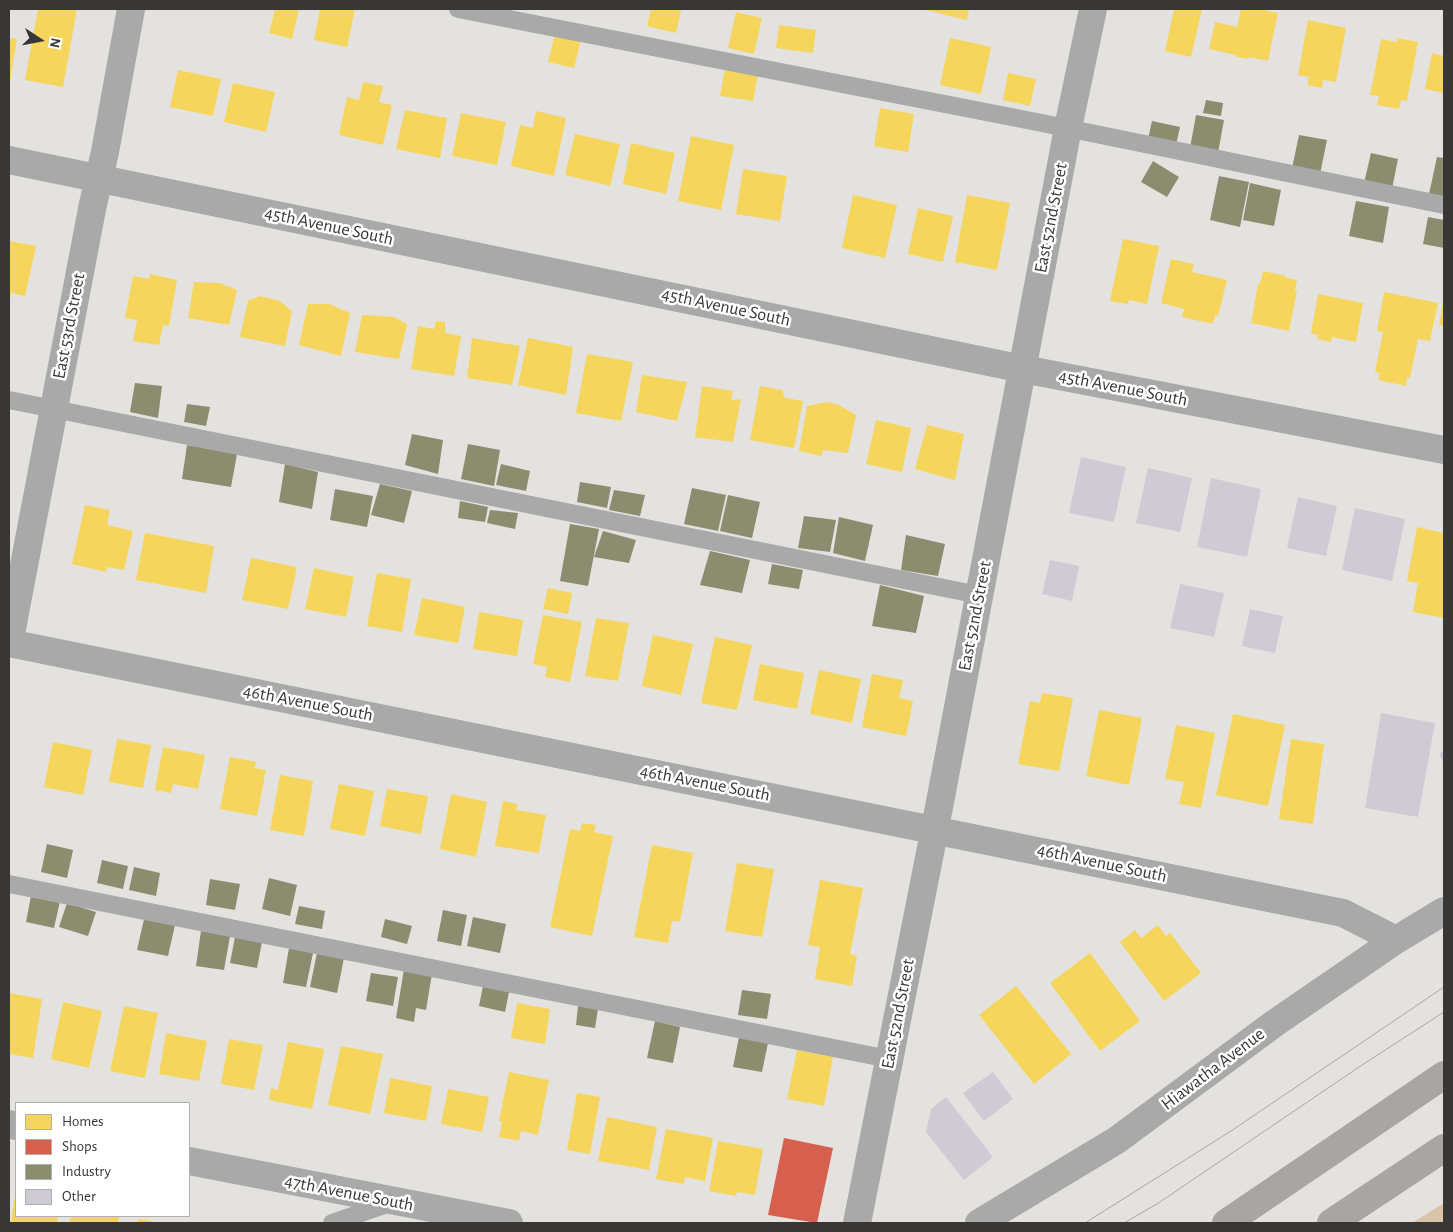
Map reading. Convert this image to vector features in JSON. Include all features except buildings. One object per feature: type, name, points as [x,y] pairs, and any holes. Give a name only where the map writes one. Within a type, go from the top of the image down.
[{"type":"highway","points":[[1226,1223],[1444,1076]]},
{"type":"highway","points":[[1331,1223],[1444,1148]]},
{"type":"street","name":"East 53rd Street","points":[[9,643],[131,9]]},
{"type":"street","name":"East 52nd Street","points":[[857,1223],[935,829],[1068,128],[1093,9]]},
{"type":"street","name":"45th Avenue South","points":[[9,160],[1023,368],[1444,450]]},
{"type":"street","name":"46th Avenue South","points":[[9,643],[1343,912],[1396,940]]},
{"type":"street","name":"Hiawatha Avenue","points":[[979,1223],[1117,1140],[1275,1023],[1396,940],[1444,911]]},
{"type":"street","name":"47th Avenue South","points":[[190,1161],[509,1223]]},
{"type":"lane","points":[[458,9],[1068,128],[1444,205]]},
{"type":"lane","points":[[9,400],[979,595]]},
{"type":"lane","points":[[9,884],[889,1059]]},
{"type":"lane","points":[[332,1223],[394,1202]]},
{"type":"shaded area","points":[[1444,1203],[1444,1223],[1412,1223]]},
{"type":"tram line","points":[[1085,1223],[1231,1131],[1444,987]]},
{"type":"tram line","points":[[1124,1223],[1157,1204],[1362,1065],[1444,1012]]}]
